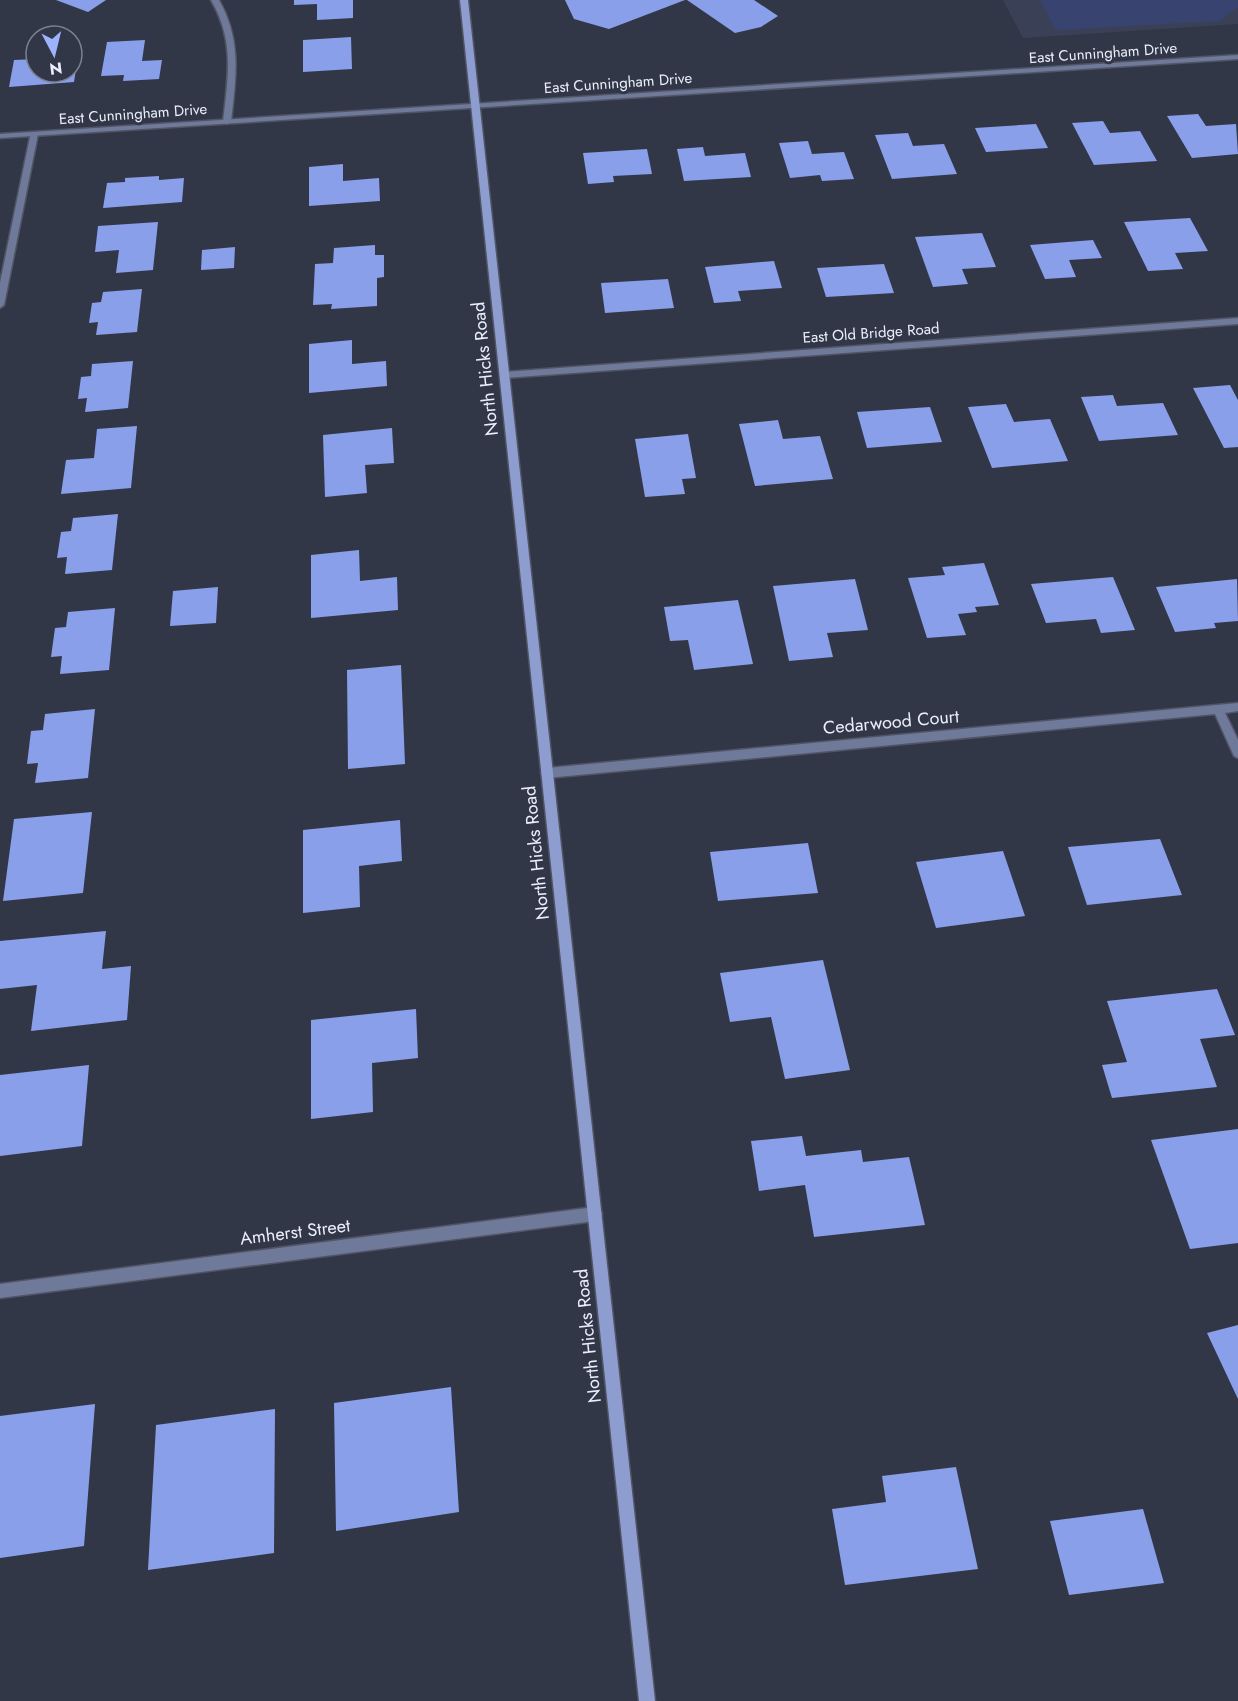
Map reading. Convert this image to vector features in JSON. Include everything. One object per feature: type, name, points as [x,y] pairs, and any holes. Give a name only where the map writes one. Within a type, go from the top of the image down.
[{"type":"main road","name":"North Hicks Road","points":[[464,0],[647,1701]]},
{"type":"street","points":[[215,0],[227,22],[232,43],[227,122]]},
{"type":"street","name":"East Cunningham Drive","points":[[0,136],[1238,57]]},
{"type":"street","points":[[0,305],[34,134]]},
{"type":"street","name":"East Old Bridge Road","points":[[505,375],[1238,321]]},
{"type":"street","name":"Cedarwood Court","points":[[548,773],[1238,707]]},
{"type":"street","points":[[1218,709],[1238,753]]},
{"type":"street","name":"Amherst Street","points":[[0,1291],[595,1214]]},
{"type":"shaded area","points":[[1003,0],[1238,0],[1238,24],[1023,38]]},
{"type":"shaded area","points":[[1040,0],[1238,0],[1238,7],[1219,21],[1056,30]]},
{"type":"building","points":[[56,0],[106,0],[88,12]]},
{"type":"building","points":[[294,0],[353,0],[353,18],[317,20],[317,4],[294,5]]},
{"type":"building","points":[[565,0],[685,0],[609,29],[574,19]]},
{"type":"building","points":[[687,0],[754,0],[778,16],[761,27],[735,33]]},
{"type":"building","points":[[351,37],[352,69],[303,72],[303,40]]},
{"type":"building","points":[[145,40],[142,61],[162,60],[159,79],[123,81],[124,75],[101,76],[107,42]]},
{"type":"building","points":[[14,60],[24,60],[24,84],[48,84],[9,87]]},
{"type":"building","points":[[1198,114],[1206,126],[1236,124],[1238,154],[1192,158],[1167,116]]},
{"type":"building","points":[[1103,121],[1110,133],[1140,131],[1157,161],[1094,165],[1072,123]]},
{"type":"building","points":[[1036,124],[1048,148],[986,152],[975,128]]},
{"type":"building","points":[[908,133],[913,146],[944,144],[957,174],[892,179],[875,135]]},
{"type":"building","points":[[808,141],[812,154],[844,152],[854,179],[822,181],[820,175],[790,178],[779,143]]},
{"type":"building","points":[[703,147],[705,156],[745,153],[751,177],[684,181],[677,149]]},
{"type":"building","points":[[647,149],[652,174],[613,176],[614,182],[588,184],[583,153]]},
{"type":"building","points":[[343,164],[343,181],[379,178],[380,201],[309,206],[309,167]]},
{"type":"building","points":[[159,176],[159,180],[184,178],[182,202],[103,208],[107,183],[125,182],[125,178]]},
{"type":"building","points":[[1190,218],[1208,251],[1175,253],[1183,269],[1148,271],[1124,222]]},
{"type":"building","points":[[158,222],[153,270],[116,273],[119,250],[95,252],[98,226]]},
{"type":"building","points":[[982,233],[996,267],[962,269],[968,284],[933,287],[915,237]]},
{"type":"building","points":[[1093,240],[1102,258],[1069,260],[1076,277],[1045,279],[1030,245]]},
{"type":"building","points":[[375,245],[375,255],[384,255],[384,277],[377,278],[377,306],[331,309],[332,304],[313,305],[315,264],[333,263],[334,248]]},
{"type":"building","points":[[235,247],[234,268],[201,270],[202,250]]},
{"type":"building","points":[[774,261],[782,288],[738,291],[741,301],[714,303],[705,267]]},
{"type":"building","points":[[884,264],[894,293],[826,297],[817,268]]},
{"type":"building","points":[[668,279],[674,308],[605,313],[601,283]]},
{"type":"building","points":[[142,289],[137,332],[96,335],[98,322],[89,323],[92,303],[101,302],[103,292]]},
{"type":"building","points":[[352,340],[352,364],[386,361],[387,386],[309,393],[309,344]]},
{"type":"building","points":[[133,361],[128,408],[85,412],[87,398],[78,399],[81,377],[91,376],[92,364]]},
{"type":"building","points":[[1230,385],[1238,400],[1238,447],[1224,448],[1193,388]]},
{"type":"building","points":[[1113,395],[1117,406],[1163,403],[1178,435],[1099,441],[1081,397]]},
{"type":"building","points":[[1006,404],[1014,422],[1050,419],[1068,461],[992,468],[968,407]]},
{"type":"building","points":[[930,407],[942,442],[867,448],[857,412]]},
{"type":"building","points":[[778,420],[783,439],[820,436],[833,479],[755,486],[739,424]]},
{"type":"building","points":[[137,426],[131,488],[61,494],[66,460],[94,458],[97,429]]},
{"type":"building","points":[[392,428],[394,463],[365,465],[367,493],[325,497],[323,435]]},
{"type":"building","points":[[688,434],[696,478],[682,479],[685,494],[645,497],[635,439]]},
{"type":"building","points":[[118,514],[112,570],[65,574],[67,557],[57,558],[61,532],[71,531],[73,518]]},
{"type":"building","points":[[359,550],[360,581],[397,577],[398,610],[311,618],[311,555]]},
{"type":"building","points":[[984,563],[999,605],[975,607],[977,612],[958,614],[966,635],[927,638],[908,578],[945,575],[942,567]]},
{"type":"building","points":[[1113,577],[1135,630],[1101,633],[1096,619],[1046,623],[1031,584]]},
{"type":"building","points":[[855,579],[868,630],[827,633],[833,657],[789,661],[773,586]]},
{"type":"building","points":[[1237,579],[1238,621],[1214,623],[1216,628],[1175,632],[1156,587]]},
{"type":"building","points":[[218,587],[216,623],[170,626],[173,591]]},
{"type":"building","points":[[738,600],[753,664],[694,670],[688,640],[670,641],[664,607]]},
{"type":"building","points":[[115,608],[109,670],[60,674],[62,656],[51,657],[55,628],[66,627],[68,612]]},
{"type":"building","points":[[401,665],[405,764],[348,769],[347,670]]},
{"type":"building","points":[[95,709],[88,778],[35,783],[38,763],[27,764],[31,731],[43,730],[45,714]]},
{"type":"building","points":[[92,812],[83,893],[3,901],[14,819]]},
{"type":"building","points":[[400,820],[402,861],[359,866],[360,907],[303,913],[303,830]]},
{"type":"building","points":[[1160,839],[1182,895],[1087,905],[1068,847]]},
{"type":"building","points":[[808,843],[818,893],[718,901],[710,852]]},
{"type":"building","points":[[1003,851],[1025,916],[936,928],[916,862]]},
{"type":"building","points":[[106,931],[102,969],[131,966],[127,1020],[31,1031],[37,985],[0,989],[0,941]]},
{"type":"building","points":[[823,960],[850,1070],[785,1079],[771,1017],[730,1022],[720,973]]},
{"type":"building","points":[[1217,989],[1235,1035],[1200,1039],[1217,1087],[1112,1098],[1102,1065],[1127,1062],[1107,1001]]},
{"type":"building","points":[[416,1009],[418,1058],[372,1063],[373,1112],[311,1119],[311,1020]]},
{"type":"building","points":[[89,1065],[82,1146],[0,1156],[0,1075]]},
{"type":"building","points":[[1238,1129],[1238,1243],[1190,1249],[1151,1140]]},
{"type":"building","points":[[802,1136],[806,1156],[861,1150],[863,1162],[909,1157],[925,1225],[814,1237],[805,1185],[759,1191],[751,1141]]},
{"type":"building","points":[[1238,1325],[1238,1399],[1207,1333]]},
{"type":"building","points":[[451,1387],[459,1512],[336,1531],[334,1403]]},
{"type":"building","points":[[95,1404],[84,1546],[0,1558],[0,1416]]},
{"type":"building","points":[[275,1409],[274,1553],[148,1570],[156,1425]]},
{"type":"building","points":[[956,1467],[978,1569],[845,1585],[832,1509],[886,1502],[882,1476]]},
{"type":"building","points":[[1143,1509],[1164,1583],[1069,1595],[1050,1521]]}]
